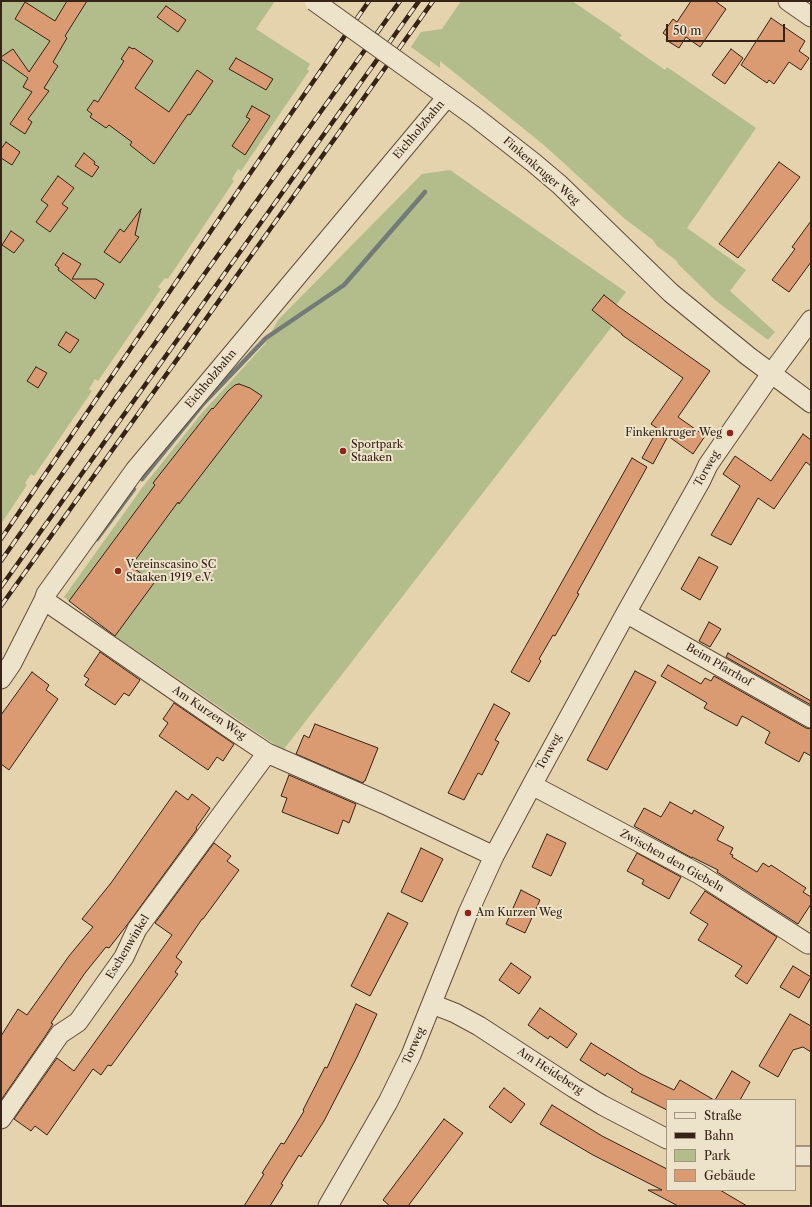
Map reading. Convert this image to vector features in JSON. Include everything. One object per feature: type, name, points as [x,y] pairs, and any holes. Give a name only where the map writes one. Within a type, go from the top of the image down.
[{"type":"street","name":"Finkenkruger Weg","points":[[314,1],[474,116],[539,167],[560,185],[671,293],[717,332],[811,403]]},
{"type":"street","points":[[788,1],[811,17]]},
{"type":"street","name":"Eichholzbahn","points":[[1,679],[12,663],[46,594],[135,470],[447,97]]},
{"type":"street","name":"Torweg","points":[[328,1206],[388,1102],[411,1055],[468,914],[494,856],[532,785],[701,480],[708,464],[811,320]]},
{"type":"street","name":"Am Kurzen Weg","points":[[44,600],[267,753],[384,804],[494,856]]},
{"type":"street","name":"Beim Pfarrhof","points":[[626,613],[811,718]]},
{"type":"street","name":"Eschenwinkel","points":[[1,1119],[60,1034],[78,1022],[124,957],[137,929],[267,753]]},
{"type":"street","name":"Zwischen den Giebeln","points":[[532,785],[698,874],[808,944]]},
{"type":"street","name":"Am Heideberg","points":[[432,1004],[455,1013],[479,1026],[602,1105],[666,1138]]},
{"type":"street","points":[[796,1156],[811,1156]]},
{"type":"green space","points":[[1,1],[275,1],[256,29],[310,64],[307,69],[309,71],[241,171],[238,169],[232,179],[234,181],[168,279],[165,278],[158,287],[161,289],[98,381],[95,379],[89,389],[92,391],[34,476],[31,474],[25,483],[27,485],[1,524]]},
{"type":"green space","points":[[461,1],[572,1],[622,35],[619,38],[665,70],[667,67],[756,128],[687,228],[746,270],[730,291],[775,332],[768,340],[715,300],[678,264],[677,261],[657,246],[653,240],[625,219],[545,146],[440,61],[440,68],[411,47],[421,32],[442,29]]},
{"type":"green space","name":"Sportpark Staaken","points":[[450,170],[626,292],[616,305],[624,311],[284,749],[274,744],[115,636],[64,597],[142,488],[201,414],[265,344],[278,320],[422,174]]},
{"type":"building","points":[[67,1],[87,1],[65,36],[67,38],[53,62],[58,66],[44,88],[49,91],[28,119],[32,122],[25,134],[10,124],[32,92],[23,87],[28,78],[1,59],[1,57],[13,49],[29,72],[50,41],[15,19],[25,2],[55,21]]},
{"type":"building","points":[[691,1],[715,1],[726,9],[700,47],[686,37],[679,48],[666,40],[668,37],[663,33],[673,19],[677,22]]},
{"type":"building","points":[[166,6],[186,20],[178,32],[157,17]]},
{"type":"building","points":[[771,18],[805,41],[799,51],[809,58],[801,70],[789,62],[774,84],[769,80],[767,83],[741,65]]},
{"type":"building","points":[[129,47],[134,48],[153,61],[135,88],[169,112],[197,70],[213,81],[190,115],[188,114],[154,164],[130,145],[132,142],[109,125],[106,128],[90,117],[92,114],[87,110],[94,100],[98,102],[124,61],[121,59]]},
{"type":"building","points":[[731,49],[743,58],[725,84],[712,75]]},
{"type":"building","points":[[236,58],[273,79],[266,90],[229,69]]},
{"type":"building","points":[[252,106],[270,116],[245,155],[232,146],[250,119],[246,117]]},
{"type":"building","points":[[6,142],[20,152],[12,165],[1,158],[1,149]]},
{"type":"building","points":[[84,153],[95,162],[94,164],[99,167],[92,177],[75,166]]},
{"type":"building","points":[[779,162],[800,177],[738,258],[719,244]]},
{"type":"building","points":[[58,176],[74,188],[62,204],[68,208],[50,232],[36,222],[48,205],[41,200]]},
{"type":"building","points":[[141,209],[135,235],[139,237],[120,263],[104,252],[120,229],[124,232]]},
{"type":"building","points":[[811,221],[811,262],[789,292],[772,280],[795,249],[792,247]]},
{"type":"building","points":[[11,231],[24,240],[14,253],[2,245]]},
{"type":"building","points":[[63,253],[81,264],[72,279],[96,279],[104,284],[95,299],[58,270],[59,268],[55,265]]},
{"type":"building","points":[[604,295],[710,371],[678,417],[705,436],[693,454],[668,436],[653,464],[642,458],[658,429],[651,424],[683,378],[622,335],[592,310]]},
{"type":"building","points":[[66,332],[79,340],[70,353],[58,345]]},
{"type":"building","points":[[36,367],[47,373],[38,388],[27,381]]},
{"type":"building","points":[[239,384],[250,388],[262,396],[179,504],[178,502],[131,566],[154,583],[115,636],[69,601],[155,485],[153,483],[212,408],[213,409],[228,391],[235,385]]},
{"type":"building","points":[[803,434],[811,440],[811,466],[806,462],[774,509],[758,498],[731,545],[711,535],[740,486],[723,474],[735,456],[771,481]]},
{"type":"building","points":[[632,458],[647,467],[577,593],[579,594],[555,636],[553,635],[539,659],[541,661],[529,682],[511,672]]},
{"type":"building","points":[[699,557],[718,567],[700,600],[681,589]]},
{"type":"building","points":[[709,622],[721,629],[710,647],[699,641]]},
{"type":"building","points":[[100,652],[140,680],[129,696],[124,693],[115,705],[85,685],[89,679],[84,676]]},
{"type":"building","points":[[728,653],[811,701],[811,705],[726,657]]},
{"type":"building","points":[[668,665],[701,684],[705,678],[711,681],[714,676],[806,728],[811,729],[811,756],[804,752],[799,762],[765,743],[770,732],[748,719],[742,716],[737,726],[704,708],[707,703],[661,676]]},
{"type":"building","points":[[635,671],[656,682],[607,770],[587,760]]},
{"type":"building","points":[[32,672],[49,685],[46,690],[58,699],[9,770],[1,764],[1,715]]},
{"type":"building","points":[[174,703],[234,744],[223,761],[217,757],[208,770],[159,736],[168,723],[163,719]]},
{"type":"building","points":[[494,704],[510,713],[495,740],[499,742],[482,775],[478,773],[464,800],[448,793]]},
{"type":"building","points":[[315,724],[378,748],[363,783],[296,754],[304,735],[309,738]]},
{"type":"building","points":[[289,775],[356,804],[349,823],[343,820],[338,834],[282,812],[287,798],[281,796]]},
{"type":"building","points":[[176,791],[188,800],[192,794],[210,808],[196,828],[197,829],[127,925],[109,948],[106,947],[85,973],[51,1023],[53,1024],[44,1038],[1,1100],[1,1036],[18,1009],[27,1015],[69,956],[93,927],[82,919],[111,883]]},
{"type":"building","points":[[670,802],[692,814],[694,810],[724,827],[717,840],[733,848],[730,854],[733,855],[732,857],[757,872],[763,863],[769,867],[771,865],[806,888],[803,892],[811,897],[811,904],[798,924],[717,872],[718,870],[692,858],[634,826],[644,808],[661,817]]},
{"type":"building","points":[[547,834],[566,843],[551,876],[532,867]]},
{"type":"building","points":[[214,843],[231,856],[227,861],[239,870],[202,919],[176,957],[182,962],[175,972],[178,974],[111,1066],[108,1065],[101,1075],[93,1069],[47,1135],[35,1126],[31,1131],[14,1119],[57,1058],[74,1071],[172,935],[155,923]]},
{"type":"building","points":[[421,848],[443,859],[422,902],[401,892]]},
{"type":"building","points":[[637,853],[681,877],[669,899],[642,884],[644,880],[627,871]]},
{"type":"building","points":[[521,890],[540,900],[525,933],[506,924]]},
{"type":"building","points":[[705,891],[777,937],[747,984],[735,976],[742,966],[698,940],[708,924],[690,913]]},
{"type":"building","points":[[388,913],[408,923],[370,996],[351,986]]},
{"type":"building","points":[[511,963],[531,977],[519,994],[499,980]]},
{"type":"building","points":[[793,966],[811,977],[799,998],[780,987]]},
{"type":"building","points":[[356,1004],[377,1014],[324,1121],[301,1157],[299,1155],[281,1184],[283,1185],[270,1206],[244,1206],[264,1174],[262,1173],[281,1143],[284,1144],[304,1111],[303,1110],[325,1067],[327,1068]]},
{"type":"building","points":[[540,1008],[577,1034],[567,1048],[550,1036],[548,1039],[528,1025]]},
{"type":"building","points":[[790,1014],[811,1026],[811,1052],[803,1047],[793,1050],[778,1077],[759,1066]]},
{"type":"building","points":[[591,1043],[641,1074],[674,1090],[680,1080],[712,1099],[666,1099],[666,1110],[631,1092],[633,1089],[607,1073],[605,1076],[580,1060]]},
{"type":"building","points":[[732,1071],[750,1082],[741,1099],[716,1099]]},
{"type":"building","points":[[504,1088],[525,1104],[511,1123],[489,1107]]},
{"type":"building","points":[[552,1105],[602,1136],[666,1168],[666,1191],[722,1191],[747,1206],[678,1206],[648,1190],[662,1190],[593,1155],[540,1124]]},
{"type":"building","points":[[444,1119],[463,1133],[408,1206],[390,1206],[383,1200]]},
{"type":"waterway","points":[[142,479],[202,405],[266,338],[344,285],[425,192]]},
{"type":"waterway","points":[[97,539],[134,489]]},
{"type":"railway","points":[[1,539],[369,1]]},
{"type":"railway","points":[[1,561],[400,1]]},
{"type":"railway","points":[[1,587],[419,1]]},
{"type":"railway","points":[[1,606],[433,1]]},
{"type":"place","name":"Finkenkruger Weg","points":[[730,433]]},
{"type":"place","name":"Sportpark Staaken","points":[[343,451]]},
{"type":"place","name":"Vereinscasino SC Staaken 1919 e.V.","points":[[118,571]]},
{"type":"place","name":"Am Kurzen Weg","points":[[468,913]]}]
